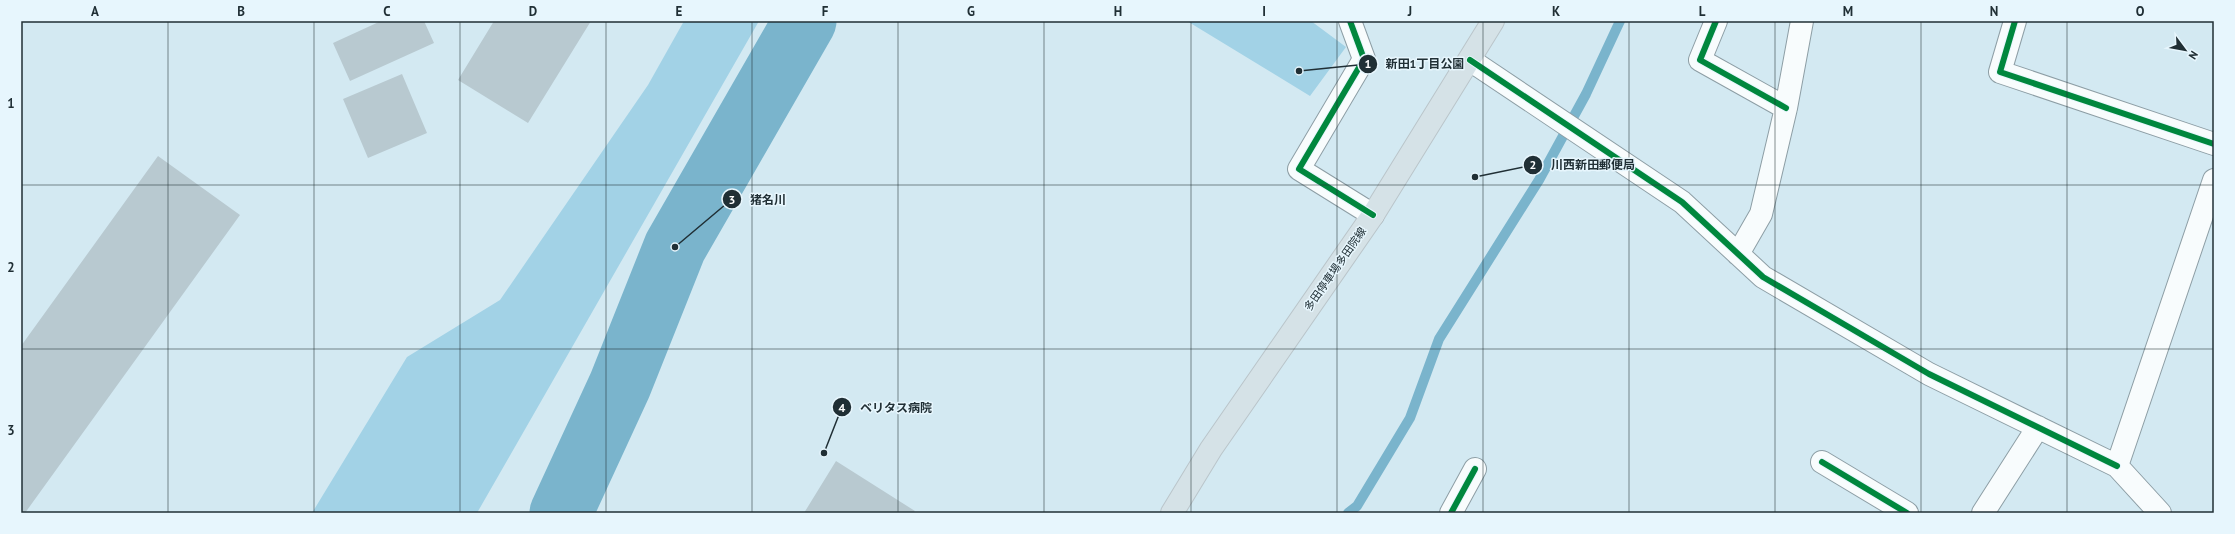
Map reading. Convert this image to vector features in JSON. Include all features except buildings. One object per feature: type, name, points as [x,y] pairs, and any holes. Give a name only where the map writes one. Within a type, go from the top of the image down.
[{"type":"main road","name":"多田停車場多田院線","points":[[1172,513],[1211,449],[1373,215],[1493,21]]},
{"type":"street","points":[[1352,21],[1364,59],[1300,169],[1373,215]]},
{"type":"street","points":[[1716,21],[1700,60],[1786,108]]},
{"type":"street","points":[[1738,254],[1761,214],[1786,108],[1802,21]]},
{"type":"street","points":[[2015,21],[2000,72],[2214,144]]},
{"type":"street","points":[[1470,60],[1682,202],[1763,277],[1929,374],[2117,466],[2160,513]]},
{"type":"street","points":[[2117,466],[2214,180]]},
{"type":"street","points":[[1983,513],[2038,427]]},
{"type":"street","points":[[1822,462],[1907,513]]},
{"type":"street","points":[[1451,513],[1475,469]]},
{"type":"shaded area","points":[[684,21],[759,21],[477,513],[312,513],[407,357],[500,300],[648,85]]},
{"type":"shaded area","points":[[1187,21],[1311,21],[1346,47],[1310,96]]},
{"type":"waterway","points":[[561,513],[620,385],[675,247],[805,21]]},
{"type":"waterway","points":[[1348,513],[1357,506],[1410,418],[1439,339],[1539,180],[1586,94],[1620,21]]},
{"type":"cycle path","points":[[1350,21],[1364,59],[1299,169],[1373,215]]},
{"type":"cycle path","points":[[1716,21],[1700,60],[1786,108]]},
{"type":"cycle path","points":[[2015,21],[2000,72],[2214,144]]},
{"type":"cycle path","points":[[1470,60],[1682,202],[1763,277],[1929,374],[2117,466]]},
{"type":"cycle path","points":[[1822,462],[1907,513]]},
{"type":"cycle path","points":[[1451,513],[1475,469]]},
{"type":"place","name":"新田1丁目公園","points":[[1299,71]]},
{"type":"place","name":"川西新田郵便局","points":[[1475,177]]},
{"type":"place","name":"猪名川","points":[[675,247]]},
{"type":"place","name":"ベリタス病院","points":[[824,453]]}]
